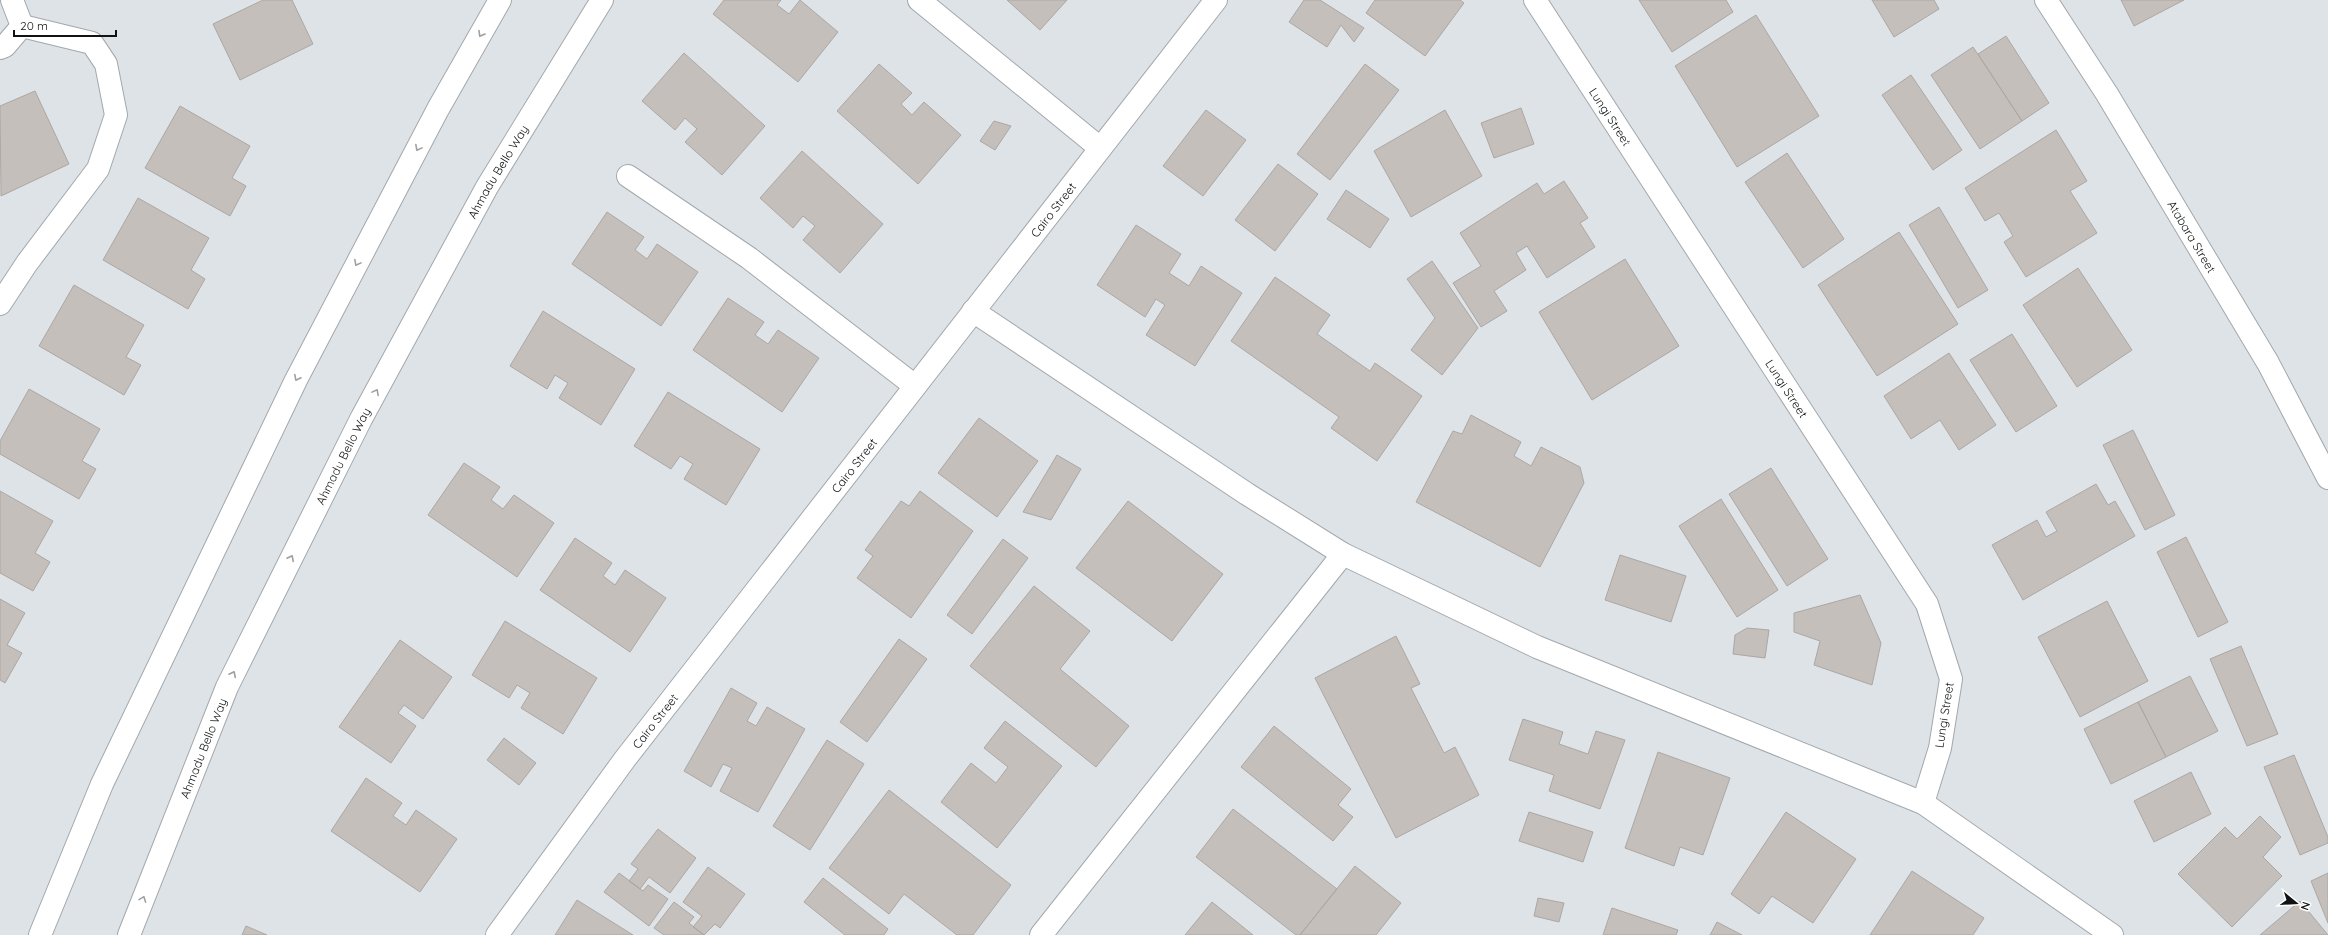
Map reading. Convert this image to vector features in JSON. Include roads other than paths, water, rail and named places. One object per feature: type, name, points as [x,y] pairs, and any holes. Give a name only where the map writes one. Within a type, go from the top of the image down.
[{"type":"street","points":[[12,0],[22,26]]},
{"type":"street","points":[[40,935],[102,784],[296,380],[438,109],[500,0]]},
{"type":"street","name":"Ahmadu Bello Way","points":[[129,935],[227,687],[361,419],[487,187],[602,0]]},
{"type":"street","points":[[919,0],[1100,148]]},
{"type":"street","name":"Cairo Street","points":[[497,935],[625,759],[1216,0]]},
{"type":"street","name":"Lungi Street","points":[[1536,0],[1927,604],[1951,679],[1940,748],[1923,803]]},
{"type":"street","name":"Atabara Street","points":[[2046,0],[2107,94],[2268,363],[2328,478]]},
{"type":"street","points":[[0,48],[6,46],[22,26]]},
{"type":"street","points":[[0,304],[27,263],[98,169],[116,115],[106,64],[92,43],[22,26]]},
{"type":"street","points":[[628,176],[749,258],[915,386]]},
{"type":"street","points":[[973,311],[1247,494],[1343,554],[1537,647],[1923,803],[2112,935]]},
{"type":"street","points":[[1041,935],[1343,554]]},
{"type":"street","points":[[27,935],[52,908]]}]
